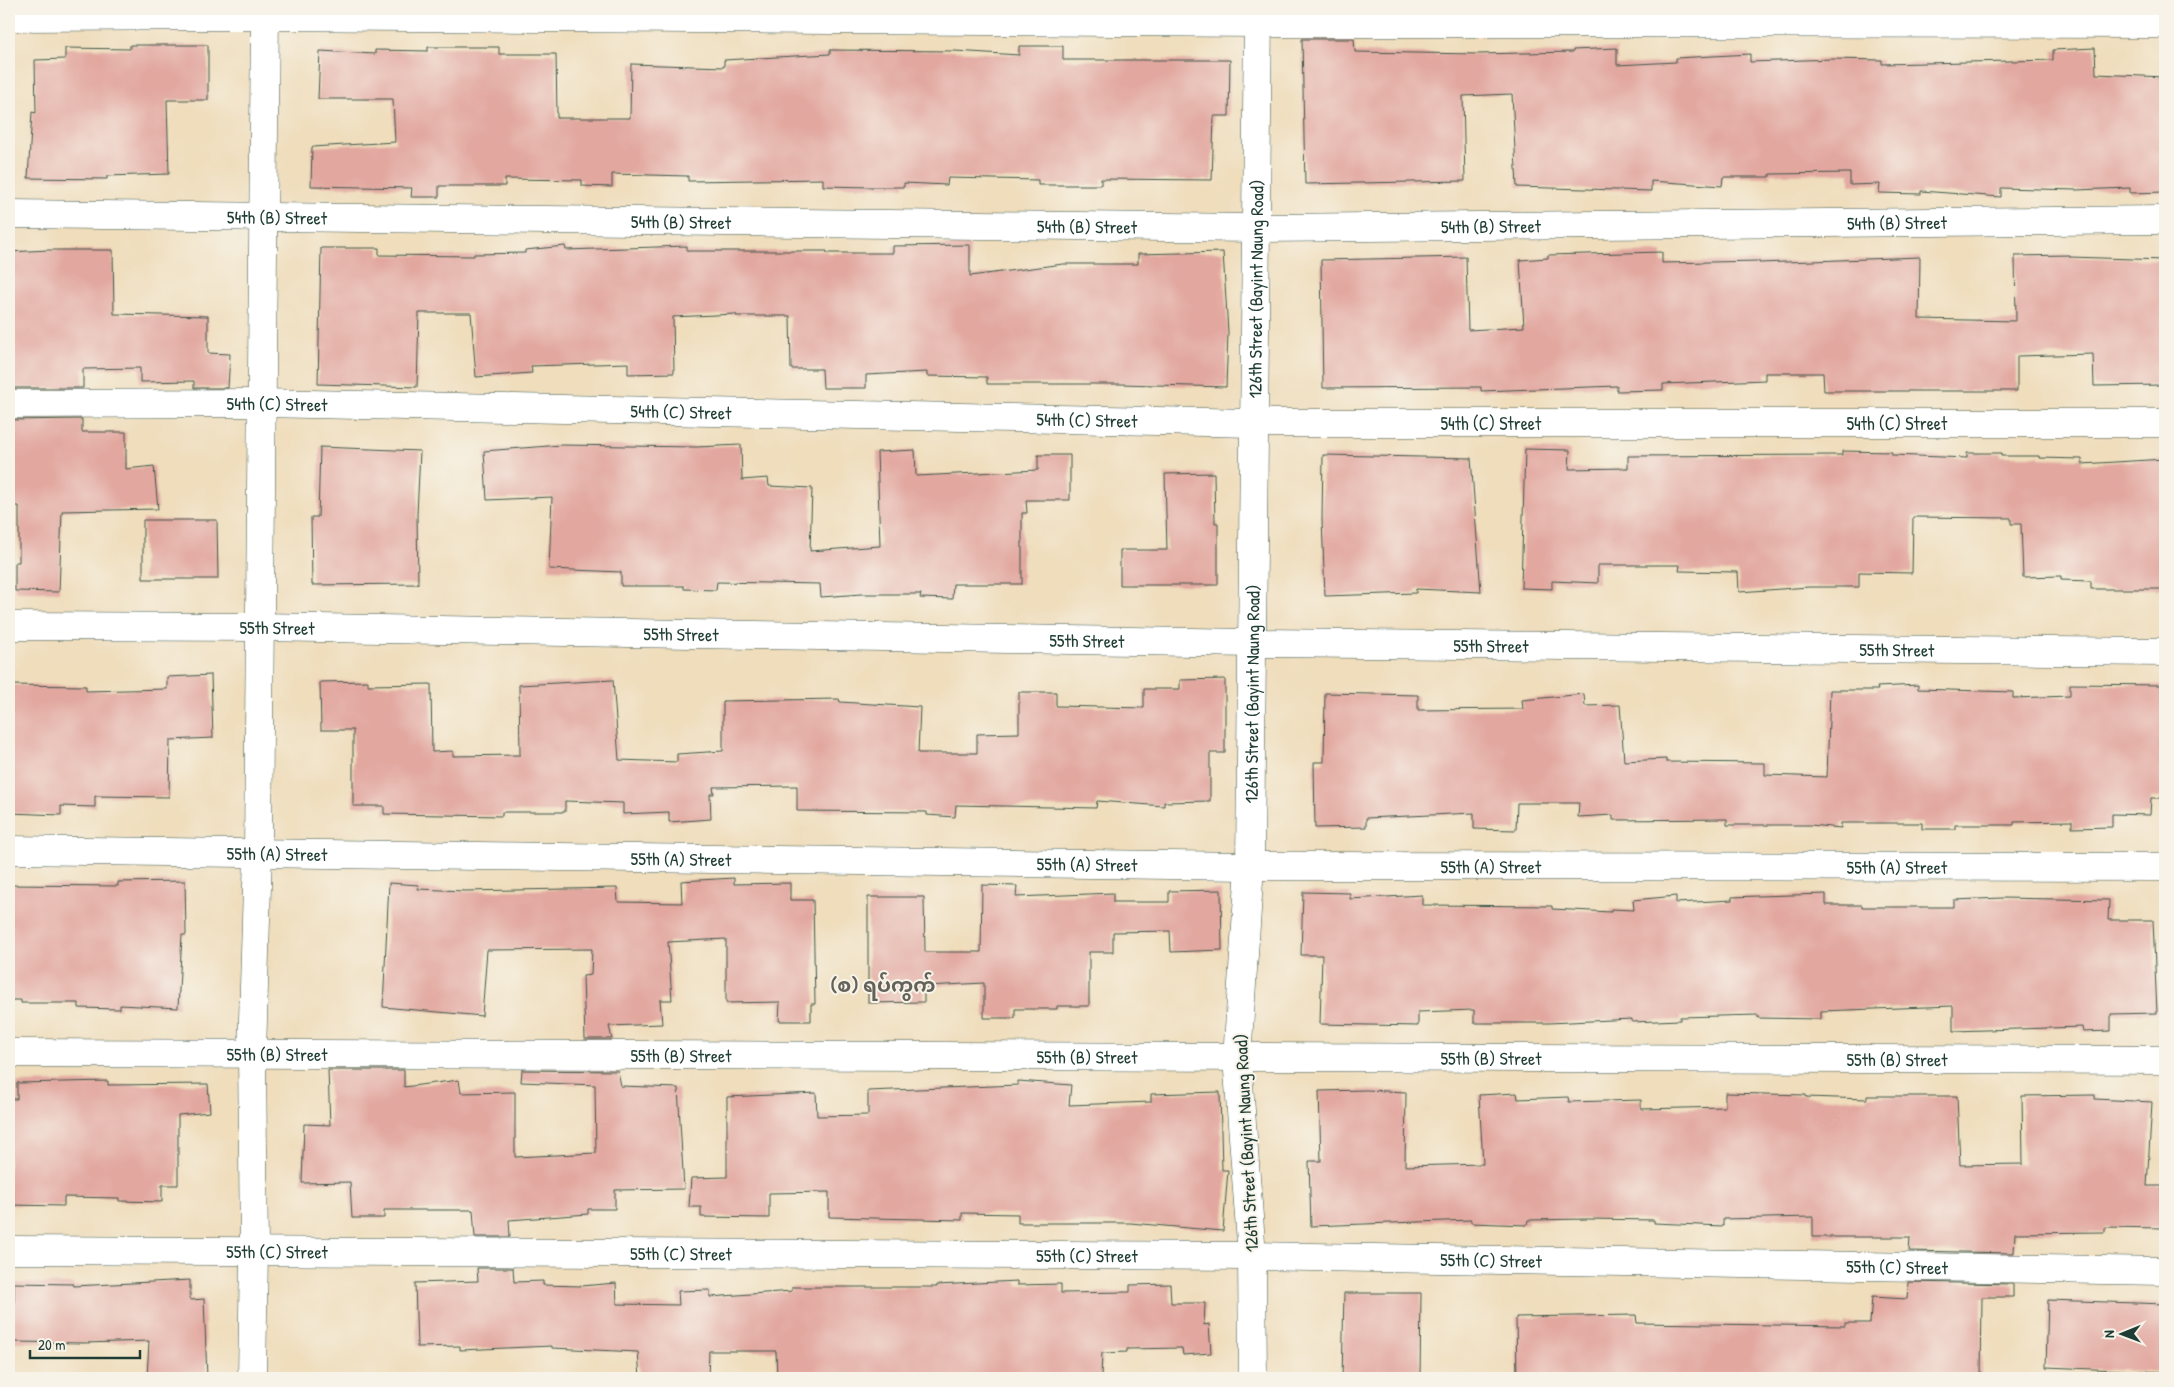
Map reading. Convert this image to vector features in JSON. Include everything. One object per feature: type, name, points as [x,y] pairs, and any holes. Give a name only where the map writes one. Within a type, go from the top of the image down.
[{"type":"street","points":[[252,1378],[254,1252],[252,1053],[258,853],[265,13]]},
{"type":"street","points":[[9,17],[265,13],[1258,16],[2165,24]]},
{"type":"street","name":"126th Street (Bayint Naung Road)","points":[[1253,1378],[1252,1256],[1237,1058],[1250,866],[1258,16]]},
{"type":"street","name":"54th (B) Street","points":[[9,214],[1255,228],[2165,220]]},
{"type":"street","name":"54th (C) Street","points":[[9,404],[262,403],[1254,424],[2165,423]]},
{"type":"street","name":"55th Street","points":[[9,626],[259,627],[1252,643],[2165,652]]},
{"type":"street","name":"55th (A) Street","points":[[9,850],[1250,866],[2165,867]]},
{"type":"street","name":"55th (B) Street","points":[[9,1053],[2165,1060]]},
{"type":"street","name":"55th (C) Street","points":[[9,1250],[1252,1256],[2165,1271]]},
{"type":"building","points":[[1302,39],[1354,39],[1355,52],[1477,54],[1573,52],[1573,50],[1617,48],[1617,65],[1676,62],[1676,58],[1750,54],[1750,62],[1832,59],[1882,60],[1882,64],[2053,60],[2053,50],[2095,48],[2096,74],[2165,77],[2165,192],[2130,193],[2130,188],[2076,190],[2001,188],[2001,197],[1921,191],[1921,194],[1879,193],[1880,184],[1850,185],[1850,173],[1770,174],[1770,177],[1723,177],[1722,186],[1651,181],[1651,191],[1517,187],[1512,94],[1463,96],[1465,181],[1305,184]]},
{"type":"building","points":[[130,45],[208,45],[208,100],[167,100],[169,174],[107,176],[107,179],[28,178],[32,112],[36,113],[35,60],[65,59],[65,48],[130,49]]},
{"type":"building","points":[[1019,46],[1063,46],[1063,60],[1230,60],[1229,116],[1214,116],[1212,180],[1101,179],[1101,185],[1038,185],[1038,180],[948,178],[947,185],[904,183],[904,187],[871,187],[823,186],[823,179],[688,181],[688,176],[612,174],[612,187],[582,186],[582,180],[505,179],[505,186],[439,186],[439,197],[411,197],[412,188],[311,186],[312,147],[395,142],[393,99],[318,99],[320,51],[375,54],[375,50],[428,51],[428,47],[499,47],[499,54],[556,54],[557,118],[630,118],[631,64],[724,67],[724,60],[830,54],[830,50],[955,51],[1019,55]]},
{"type":"building","points":[[970,245],[970,276],[1063,264],[1138,264],[1138,254],[1223,252],[1228,332],[1226,387],[1121,384],[987,384],[987,377],[927,376],[927,372],[866,375],[866,388],[823,388],[822,369],[791,369],[790,316],[736,316],[736,314],[673,317],[674,373],[628,374],[628,363],[531,366],[532,373],[476,377],[471,313],[419,313],[417,387],[318,384],[321,248],[379,248],[379,255],[474,256],[474,254],[525,253],[525,250],[565,246],[566,250],[687,246],[687,251],[893,253],[893,246]]},
{"type":"building","points":[[113,250],[114,314],[208,316],[208,353],[230,354],[228,388],[194,388],[194,381],[140,382],[140,368],[83,369],[83,388],[9,388],[9,252]]},
{"type":"building","points":[[1662,252],[1662,263],[1759,261],[1759,263],[1920,257],[1919,319],[2016,321],[2015,256],[2070,255],[2070,257],[2165,260],[2165,385],[2094,386],[2093,354],[2017,356],[2017,391],[1824,391],[1823,373],[1765,373],[1765,380],[1663,384],[1663,390],[1617,391],[1617,386],[1481,391],[1481,387],[1323,388],[1321,260],[1466,257],[1468,330],[1524,327],[1520,260],[1548,258],[1548,255]]},
{"type":"building","points":[[82,419],[82,432],[126,432],[126,469],[154,466],[158,509],[62,511],[59,592],[15,591],[15,562],[19,562],[19,506],[9,506],[9,420]]},
{"type":"building","points":[[561,445],[696,447],[741,445],[742,480],[768,478],[769,486],[812,488],[810,551],[880,546],[877,452],[915,450],[916,476],[1038,470],[1038,455],[1070,455],[1070,500],[1026,500],[1027,513],[1022,513],[1022,584],[953,584],[952,599],[920,598],[921,594],[861,594],[821,597],[820,584],[717,582],[716,590],[684,589],[684,586],[621,586],[621,572],[549,569],[552,497],[487,500],[484,451]]},
{"type":"building","points":[[320,447],[420,451],[417,515],[418,584],[312,585],[311,517],[318,517]]},
{"type":"building","points":[[1525,449],[1570,450],[1569,469],[1628,468],[1628,456],[1842,455],[1842,451],[1892,452],[1892,455],[1967,458],[1967,453],[2001,453],[2001,456],[2082,459],[2082,464],[2165,459],[2165,589],[2091,589],[2091,581],[2061,580],[2061,576],[2023,577],[2021,524],[2011,524],[2011,518],[1913,517],[1912,573],[1859,572],[1859,587],[1809,587],[1739,592],[1738,572],[1679,571],[1680,565],[1598,565],[1598,583],[1552,581],[1552,589],[1521,588]]},
{"type":"building","points":[[1323,455],[1471,458],[1481,592],[1416,589],[1416,593],[1325,596],[1322,520]]},
{"type":"building","points":[[1214,473],[1215,523],[1218,523],[1218,585],[1120,585],[1120,550],[1167,550],[1165,474]]},
{"type":"building","points":[[143,520],[217,520],[218,579],[143,579]]},
{"type":"building","points":[[211,675],[213,738],[170,740],[169,797],[95,796],[95,807],[61,806],[61,815],[9,813],[9,685],[86,686],[86,691],[167,689],[167,677]]},
{"type":"building","points":[[1225,679],[1225,753],[1210,753],[1210,801],[1164,802],[1164,806],[1097,801],[1096,808],[956,805],[955,817],[927,815],[927,812],[797,811],[797,786],[713,787],[714,794],[710,794],[711,819],[669,822],[669,812],[623,814],[623,803],[565,801],[565,812],[502,812],[502,816],[384,814],[384,806],[353,806],[353,730],[321,730],[320,682],[368,681],[368,685],[431,684],[432,752],[453,751],[453,756],[520,755],[519,685],[613,680],[619,760],[677,762],[677,754],[723,751],[723,701],[839,699],[840,702],[920,707],[918,753],[977,753],[977,734],[1019,733],[1019,692],[1056,692],[1056,706],[1144,708],[1144,689],[1180,689],[1180,680]]},
{"type":"building","points":[[2070,684],[2165,685],[2165,798],[2151,798],[2150,815],[2112,814],[2112,827],[2072,828],[2072,821],[2014,822],[2014,825],[1955,825],[1955,829],[1922,829],[1922,823],[1841,823],[1841,828],[1810,825],[1727,825],[1727,819],[1613,820],[1613,815],[1578,817],[1579,803],[1517,803],[1516,830],[1474,829],[1474,813],[1366,818],[1366,827],[1315,828],[1314,762],[1324,762],[1325,693],[1418,695],[1418,710],[1523,709],[1522,700],[1584,694],[1585,706],[1620,705],[1624,761],[1666,759],[1666,762],[1765,763],[1765,775],[1827,777],[1830,690],[1878,690],[1877,687],[1918,685],[1918,689],[2013,692],[2013,698],[2070,696]]},
{"type":"building","points":[[734,878],[734,884],[790,883],[790,900],[813,900],[815,1004],[811,1004],[811,1021],[779,1021],[780,1002],[726,1003],[726,939],[668,942],[672,1000],[660,1000],[662,1024],[609,1026],[612,1039],[585,1039],[583,976],[591,975],[592,949],[487,950],[482,1016],[383,1007],[389,883],[419,885],[418,889],[465,891],[617,888],[618,902],[682,903],[681,881]]},
{"type":"building","points":[[185,881],[186,935],[182,935],[178,1008],[120,1005],[120,1009],[79,1008],[79,1003],[21,1003],[21,1000],[9,1000],[9,885],[118,886],[118,882]]},
{"type":"building","points":[[982,885],[1017,886],[1016,897],[1113,893],[1113,902],[1169,902],[1169,891],[1221,890],[1222,950],[1171,952],[1170,931],[1113,932],[1113,952],[1089,952],[1089,1006],[1057,1006],[1057,1009],[1015,1009],[1015,1018],[984,1018],[984,983],[927,986],[927,991],[924,990],[924,1002],[868,1003],[868,897],[924,897],[925,952],[981,952]]},
{"type":"building","points":[[1303,892],[1350,893],[1350,899],[1422,895],[1422,905],[1552,906],[1552,909],[1611,912],[1611,909],[1634,910],[1633,900],[1676,896],[1676,903],[1732,900],[1732,897],[1826,894],[1826,905],[1862,905],[1862,907],[1954,907],[1954,900],[2002,898],[2109,900],[2108,920],[2153,920],[2157,1013],[2111,1014],[2111,1031],[2083,1032],[2082,1027],[1953,1031],[1953,1006],[1821,1011],[1821,1019],[1758,1018],[1758,1015],[1680,1017],[1680,1020],[1632,1022],[1632,1019],[1549,1023],[1474,1023],[1474,1010],[1418,1012],[1418,1026],[1320,1024],[1322,955],[1301,955]]},
{"type":"building","points":[[328,1070],[404,1070],[404,1087],[459,1080],[461,1093],[515,1092],[515,1157],[596,1153],[595,1085],[521,1082],[522,1070],[618,1071],[621,1086],[678,1088],[684,1189],[615,1190],[615,1209],[588,1209],[588,1214],[509,1220],[510,1237],[475,1237],[473,1210],[384,1210],[384,1218],[352,1218],[350,1182],[302,1183],[304,1124],[330,1125]]},
{"type":"building","points":[[108,1081],[108,1085],[208,1084],[210,1112],[178,1115],[178,1185],[162,1185],[162,1202],[119,1201],[119,1198],[64,1197],[64,1206],[9,1205],[9,1099],[17,1099],[17,1083]]},
{"type":"building","points":[[1018,1081],[1071,1085],[1069,1105],[1151,1102],[1151,1094],[1220,1092],[1222,1170],[1228,1170],[1223,1231],[1130,1223],[1018,1223],[1018,1214],[962,1213],[962,1220],[829,1217],[829,1192],[769,1193],[769,1218],[701,1217],[701,1207],[689,1207],[691,1178],[727,1177],[727,1097],[816,1093],[817,1116],[868,1115],[868,1091],[1018,1085]]},
{"type":"building","points":[[1367,1090],[1406,1092],[1405,1166],[1483,1164],[1479,1095],[1517,1093],[1518,1099],[1568,1097],[1569,1102],[1641,1100],[1641,1109],[1725,1107],[1725,1093],[1867,1099],[1867,1096],[1957,1096],[1960,1165],[2023,1164],[2022,1096],[2095,1095],[2095,1099],[2152,1102],[2147,1186],[2162,1186],[2162,1228],[2105,1227],[2105,1232],[2015,1233],[2014,1253],[1909,1251],[1910,1237],[1813,1237],[1813,1217],[1723,1219],[1723,1226],[1654,1223],[1654,1220],[1588,1219],[1528,1220],[1527,1225],[1471,1223],[1471,1220],[1311,1226],[1309,1161],[1321,1161],[1319,1091]]},
{"type":"building","points":[[477,1268],[513,1268],[514,1282],[543,1281],[543,1285],[581,1286],[616,1283],[617,1304],[679,1305],[678,1291],[710,1290],[710,1297],[792,1291],[792,1287],[937,1287],[937,1285],[1017,1281],[1017,1285],[1061,1284],[1061,1293],[1130,1292],[1130,1285],[1170,1284],[1171,1303],[1205,1303],[1204,1325],[1209,1324],[1211,1353],[1183,1355],[1182,1348],[1127,1349],[1127,1352],[1102,1353],[1101,1378],[777,1378],[776,1351],[709,1351],[708,1378],[640,1378],[638,1352],[552,1348],[552,1346],[460,1350],[460,1346],[417,1347],[415,1283],[478,1281]]},
{"type":"building","points":[[190,1280],[190,1300],[204,1299],[207,1378],[147,1378],[149,1341],[84,1343],[14,1342],[14,1283],[73,1284],[74,1286]]},
{"type":"building","points":[[1908,1282],[2013,1284],[2013,1297],[1982,1297],[1981,1378],[1517,1378],[1516,1317],[1636,1315],[1637,1323],[1845,1326],[1845,1323],[1870,1323],[1872,1297],[1907,1299]]},
{"type":"building","points":[[1344,1293],[1421,1293],[1420,1378],[1342,1378]]},
{"type":"building","points":[[2048,1300],[2165,1304],[2165,1372],[2046,1367]]},
{"type":"district","name":"(စ) ရပ်ကွက်","points":[[883,984]]}]
